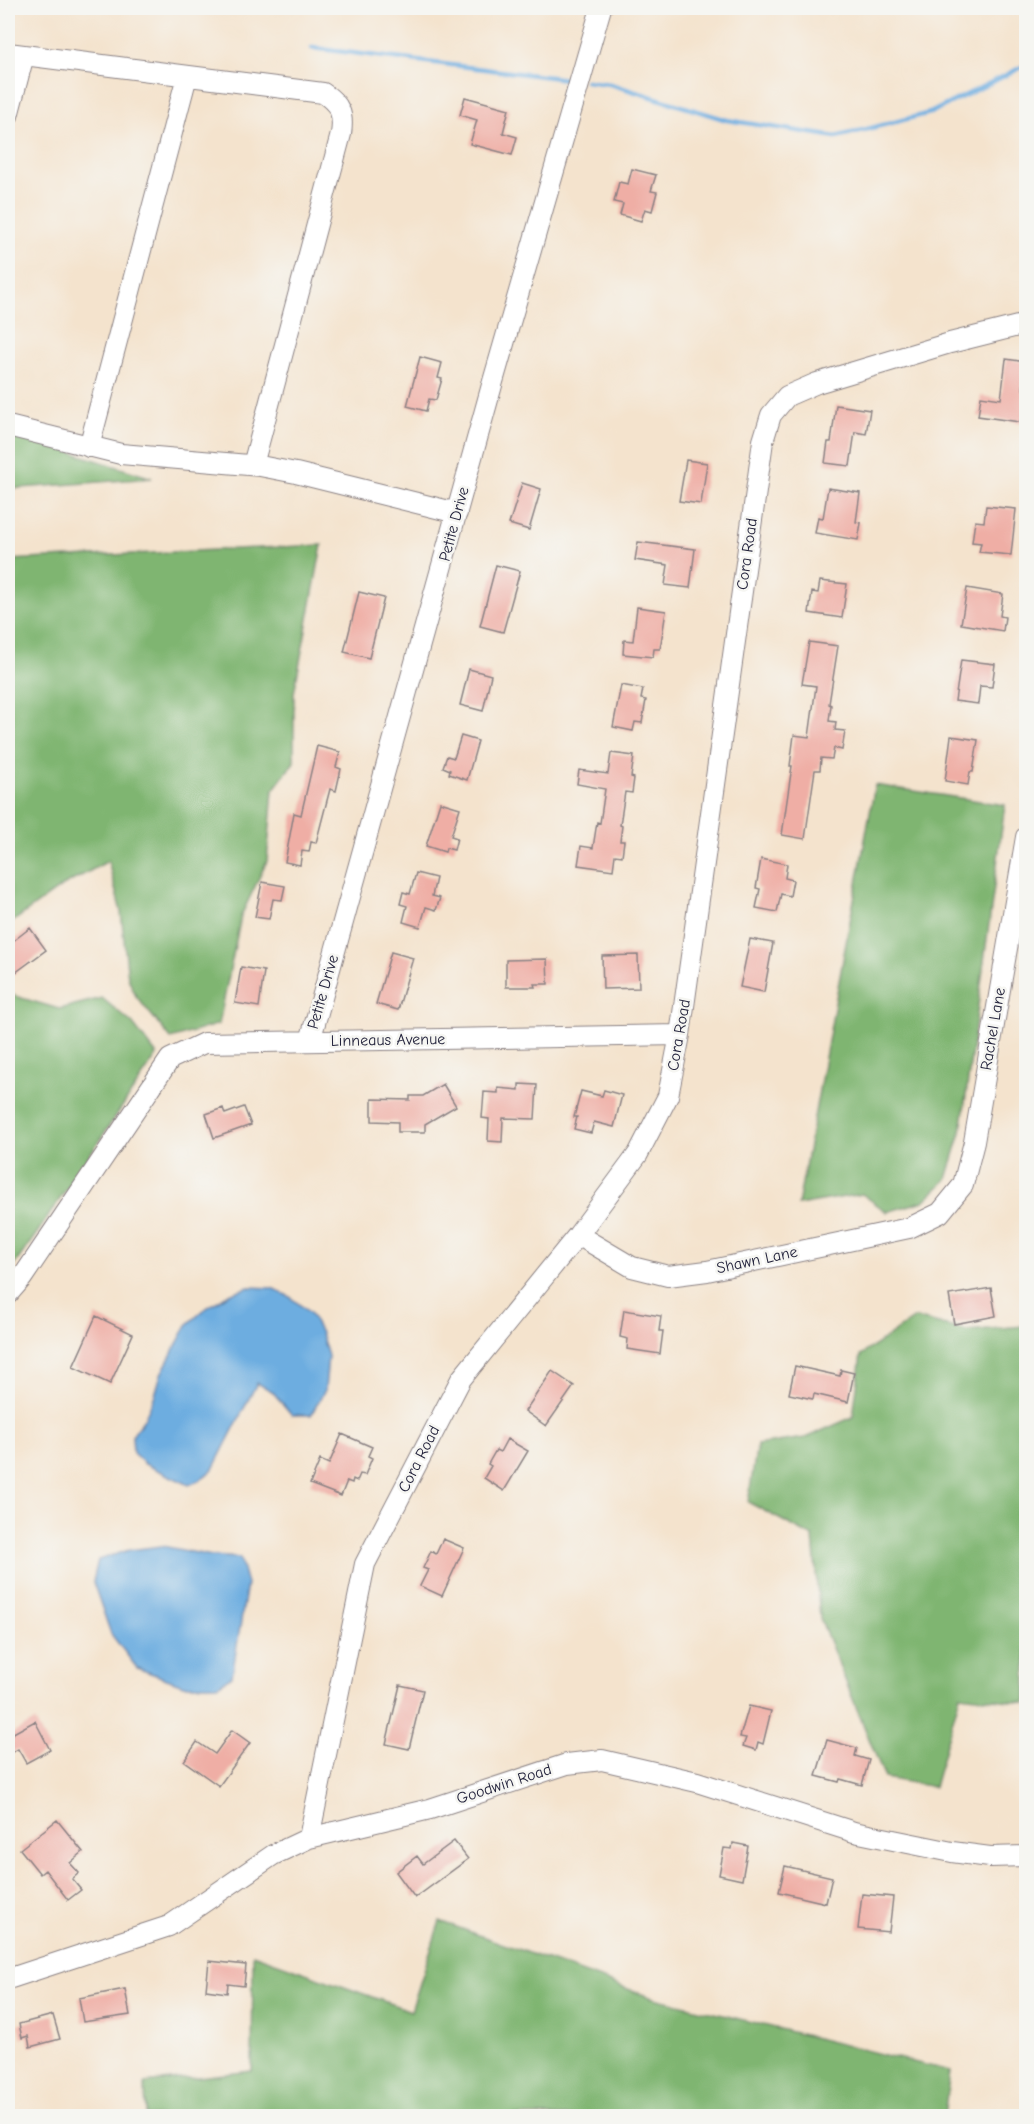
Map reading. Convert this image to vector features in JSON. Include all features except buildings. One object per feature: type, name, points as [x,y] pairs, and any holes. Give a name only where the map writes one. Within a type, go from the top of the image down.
[{"type":"street","name":"Petite Drive","points":[[310,1041],[601,8]]},
{"type":"street","points":[[8,116],[16,54],[323,93],[335,101],[343,119],[341,134],[253,465]]},
{"type":"street","points":[[89,447],[188,76]]},
{"type":"street","name":"Cora Road","points":[[309,1838],[365,1564],[461,1379],[578,1235],[638,1154],[668,1096],[680,1035],[763,441],[771,415],[788,396],[817,383],[950,343],[1026,324]]},
{"type":"street","points":[[8,426],[121,454],[253,465],[296,473],[457,513]]},
{"type":"street","name":"Rachel Lane","points":[[940,1213],[963,1185],[974,1142],[1026,837]]},
{"type":"street","name":"Linneaus Avenue","points":[[8,1294],[22,1278],[170,1059],[204,1042],[680,1035]]},
{"type":"street","name":"Shawn Lane","points":[[578,1235],[632,1267],[668,1276],[707,1271],[909,1228],[940,1213]]},
{"type":"street","name":"Goodwin Road","points":[[8,1978],[169,1926],[273,1856],[309,1838],[430,1809],[567,1764],[602,1760],[697,1782],[854,1832],[952,1852],[990,1857],[1026,1856]]},
{"type":"green space","points":[[8,432],[152,478],[8,489]]},
{"type":"green space","points":[[322,545],[294,693],[294,762],[273,790],[267,861],[241,916],[219,1024],[171,1039],[136,996],[128,978],[121,912],[108,861],[61,887],[8,925],[8,560]]},
{"type":"green space","points":[[875,785],[1005,805],[961,1132],[947,1179],[924,1201],[887,1212],[862,1194],[798,1205]]},
{"type":"green space","points":[[8,994],[59,1009],[102,998],[132,1023],[157,1055],[8,1274]]},
{"type":"green space","points":[[915,1318],[966,1331],[1024,1326],[1026,1320],[1026,1703],[960,1695],[934,1787],[885,1778],[820,1618],[813,1537],[748,1502],[757,1445],[805,1438],[853,1417],[861,1355]]},
{"type":"green space","points":[[440,1921],[650,1997],[950,2071],[944,2116],[146,2116],[145,2083],[252,2071],[253,1954],[411,2011]]},
{"type":"water","points":[[249,1287],[272,1288],[290,1297],[310,1313],[321,1333],[328,1356],[325,1390],[311,1415],[292,1415],[272,1391],[257,1383],[213,1469],[200,1480],[189,1485],[145,1464],[133,1453],[132,1436],[144,1419],[155,1395],[161,1374],[187,1325],[205,1309],[229,1294]]},
{"type":"water","points":[[162,1546],[212,1556],[240,1558],[247,1584],[232,1676],[218,1685],[183,1685],[137,1668],[111,1634],[93,1582],[98,1560],[129,1550]]},
{"type":"waterway","points":[[312,48],[575,80]]},
{"type":"waterway","points":[[586,81],[610,84],[727,120],[836,137],[930,113],[1026,65]]}]
